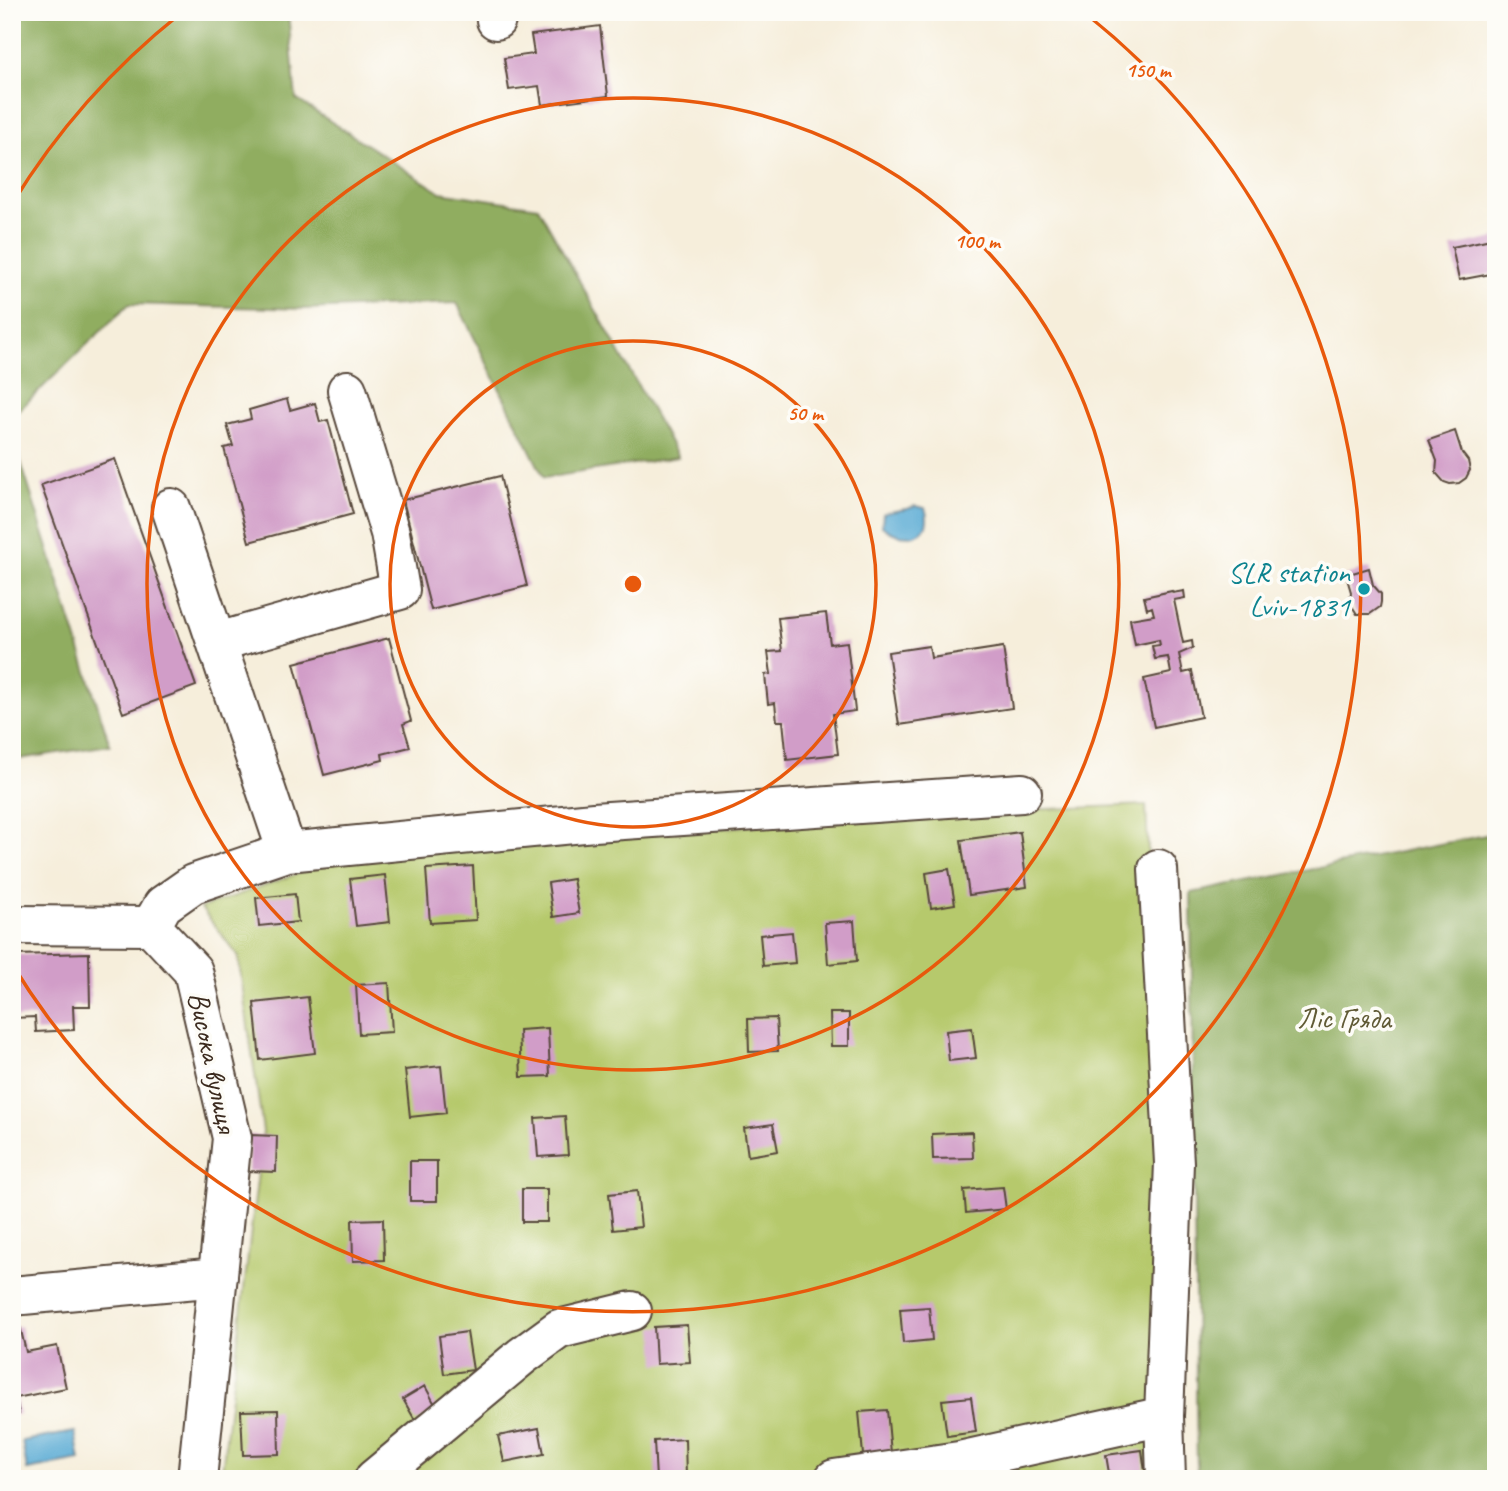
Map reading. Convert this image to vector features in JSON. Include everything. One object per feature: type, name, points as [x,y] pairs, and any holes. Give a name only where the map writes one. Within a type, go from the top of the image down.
[{"type":"street","points":[[218,642],[400,590],[390,533],[347,390]]},
{"type":"street","points":[[172,508],[287,852]]},
{"type":"street","points":[[12,925],[151,926],[163,905],[193,884],[287,852],[594,822],[1022,793]]},
{"type":"street","points":[[1158,869],[1174,1163],[1164,1416],[1166,1479]]},
{"type":"street","name":"Висока вулиця","points":[[151,926],[193,971],[232,1138],[197,1479]]},
{"type":"street","points":[[12,1296],[218,1277]]},
{"type":"street","points":[[374,1479],[559,1329],[632,1311]]},
{"type":"street","points":[[834,1479],[959,1461],[1164,1416]]},
{"type":"green space","points":[[12,12],[288,12],[296,99],[440,192],[538,207],[678,457],[544,478],[457,303],[305,309],[129,304],[12,417]]},
{"type":"green space","points":[[12,434],[110,745],[12,760]]},
{"type":"green space","points":[[1146,805],[1163,1189],[1153,1479],[221,1479],[263,1131],[238,956],[201,908],[342,858],[876,816]]},
{"type":"green space","name":"Ліс Гряда","points":[[1496,833],[1496,1479],[1197,1479],[1191,893]]},
{"type":"water","points":[[915,506],[925,508],[927,519],[921,532],[906,536],[882,526],[883,514]]},
{"type":"water","points":[[75,1432],[80,1460],[27,1470],[22,1441]]},
{"type":"building","points":[[600,26],[608,96],[542,105],[539,86],[509,90],[504,58],[534,54],[531,35]]},
{"type":"building","points":[[1496,238],[1496,273],[1459,280],[1452,247]]},
{"type":"building","points":[[287,399],[290,410],[315,403],[320,422],[328,420],[353,514],[249,542],[224,448],[233,446],[227,425],[251,419],[249,410]]},
{"type":"building","points":[[1455,431],[1470,470],[1466,478],[1459,483],[1450,484],[1444,482],[1436,473],[1437,461],[1429,440]]},
{"type":"building","points":[[115,459],[196,686],[123,713],[41,485]]},
{"type":"building","points":[[500,476],[527,586],[431,610],[403,500]]},
{"type":"building","name":"SLR station Lviv-1831","points":[[1369,568],[1373,585],[1381,594],[1380,607],[1370,614],[1357,614],[1350,603],[1351,592],[1346,575]]},
{"type":"building","points":[[1184,591],[1185,598],[1174,600],[1183,643],[1192,641],[1193,648],[1179,654],[1183,673],[1192,671],[1201,717],[1154,727],[1144,679],[1171,673],[1168,657],[1155,659],[1152,646],[1160,645],[1159,640],[1135,645],[1130,619],[1154,615],[1152,607],[1147,609],[1144,597]]},
{"type":"building","points":[[826,613],[830,644],[847,642],[855,711],[833,714],[838,754],[787,760],[783,721],[777,721],[775,703],[768,704],[765,675],[771,674],[768,652],[782,651],[778,618]]},
{"type":"building","points":[[389,638],[411,721],[403,724],[410,747],[382,754],[383,760],[324,775],[294,663]]},
{"type":"building","points":[[929,646],[931,658],[1003,647],[1012,708],[899,725],[888,652]]},
{"type":"building","points":[[1020,832],[1027,887],[969,895],[961,840]]},
{"type":"building","points":[[473,866],[476,920],[430,923],[426,869]]},
{"type":"building","points":[[949,869],[955,904],[931,908],[926,873]]},
{"type":"building","points":[[385,875],[390,922],[356,926],[350,879]]},
{"type":"building","points":[[573,879],[579,913],[553,917],[548,883]]},
{"type":"building","points":[[295,894],[298,922],[259,926],[256,898]]},
{"type":"building","points":[[854,921],[857,961],[828,964],[825,923]]},
{"type":"building","points":[[792,932],[795,963],[763,966],[760,935]]},
{"type":"building","points":[[89,953],[90,1006],[73,1006],[74,1030],[36,1032],[35,1017],[12,1018],[12,989],[17,989],[16,955]]},
{"type":"building","points":[[389,983],[392,1032],[359,1034],[356,985]]},
{"type":"building","points":[[308,997],[315,1053],[260,1060],[254,1003]]},
{"type":"building","points":[[830,1013],[849,1013],[849,1046],[831,1046]]},
{"type":"building","points":[[776,1018],[778,1051],[749,1052],[748,1019]]},
{"type":"building","points":[[548,1028],[550,1076],[521,1077],[519,1030]]},
{"type":"building","points":[[972,1028],[976,1058],[949,1061],[946,1031]]},
{"type":"building","points":[[441,1066],[446,1113],[410,1117],[405,1070]]},
{"type":"building","points":[[565,1116],[568,1155],[538,1157],[535,1118]]},
{"type":"building","points":[[773,1124],[778,1151],[748,1156],[744,1128]]},
{"type":"building","points":[[972,1132],[973,1158],[933,1159],[932,1134]]},
{"type":"building","points":[[249,1135],[277,1136],[276,1172],[248,1171]]},
{"type":"building","points":[[410,1161],[437,1161],[437,1201],[410,1201]]},
{"type":"building","points":[[1003,1187],[1006,1209],[966,1213],[964,1190]]},
{"type":"building","points":[[522,1189],[547,1189],[547,1222],[522,1222]]},
{"type":"building","points":[[637,1191],[641,1227],[613,1230],[609,1194]]},
{"type":"building","points":[[383,1219],[384,1260],[353,1261],[352,1220]]},
{"type":"building","points":[[929,1307],[932,1340],[903,1343],[900,1309]]},
{"type":"building","points":[[687,1325],[690,1362],[656,1364],[654,1327]]},
{"type":"building","points":[[20,1326],[26,1352],[57,1346],[66,1388],[16,1398],[19,1414],[12,1416],[12,1328]]},
{"type":"building","points":[[467,1332],[473,1370],[444,1374],[439,1336]]},
{"type":"building","points":[[425,1386],[438,1410],[416,1422],[403,1399]]},
{"type":"building","points":[[971,1397],[976,1432],[947,1436],[942,1400]]},
{"type":"building","points":[[278,1410],[279,1454],[243,1455],[241,1411]]},
{"type":"building","points":[[887,1410],[891,1453],[863,1455],[859,1412]]},
{"type":"building","points":[[539,1428],[544,1454],[504,1462],[498,1436]]},
{"type":"building","points":[[685,1439],[686,1477],[656,1479],[654,1441]]},
{"type":"building","points":[[1142,1450],[1146,1479],[1110,1479],[1106,1455]]},
{"type":"place","name":"SLR station Lviv-1831","points":[[1364,589]]}]
